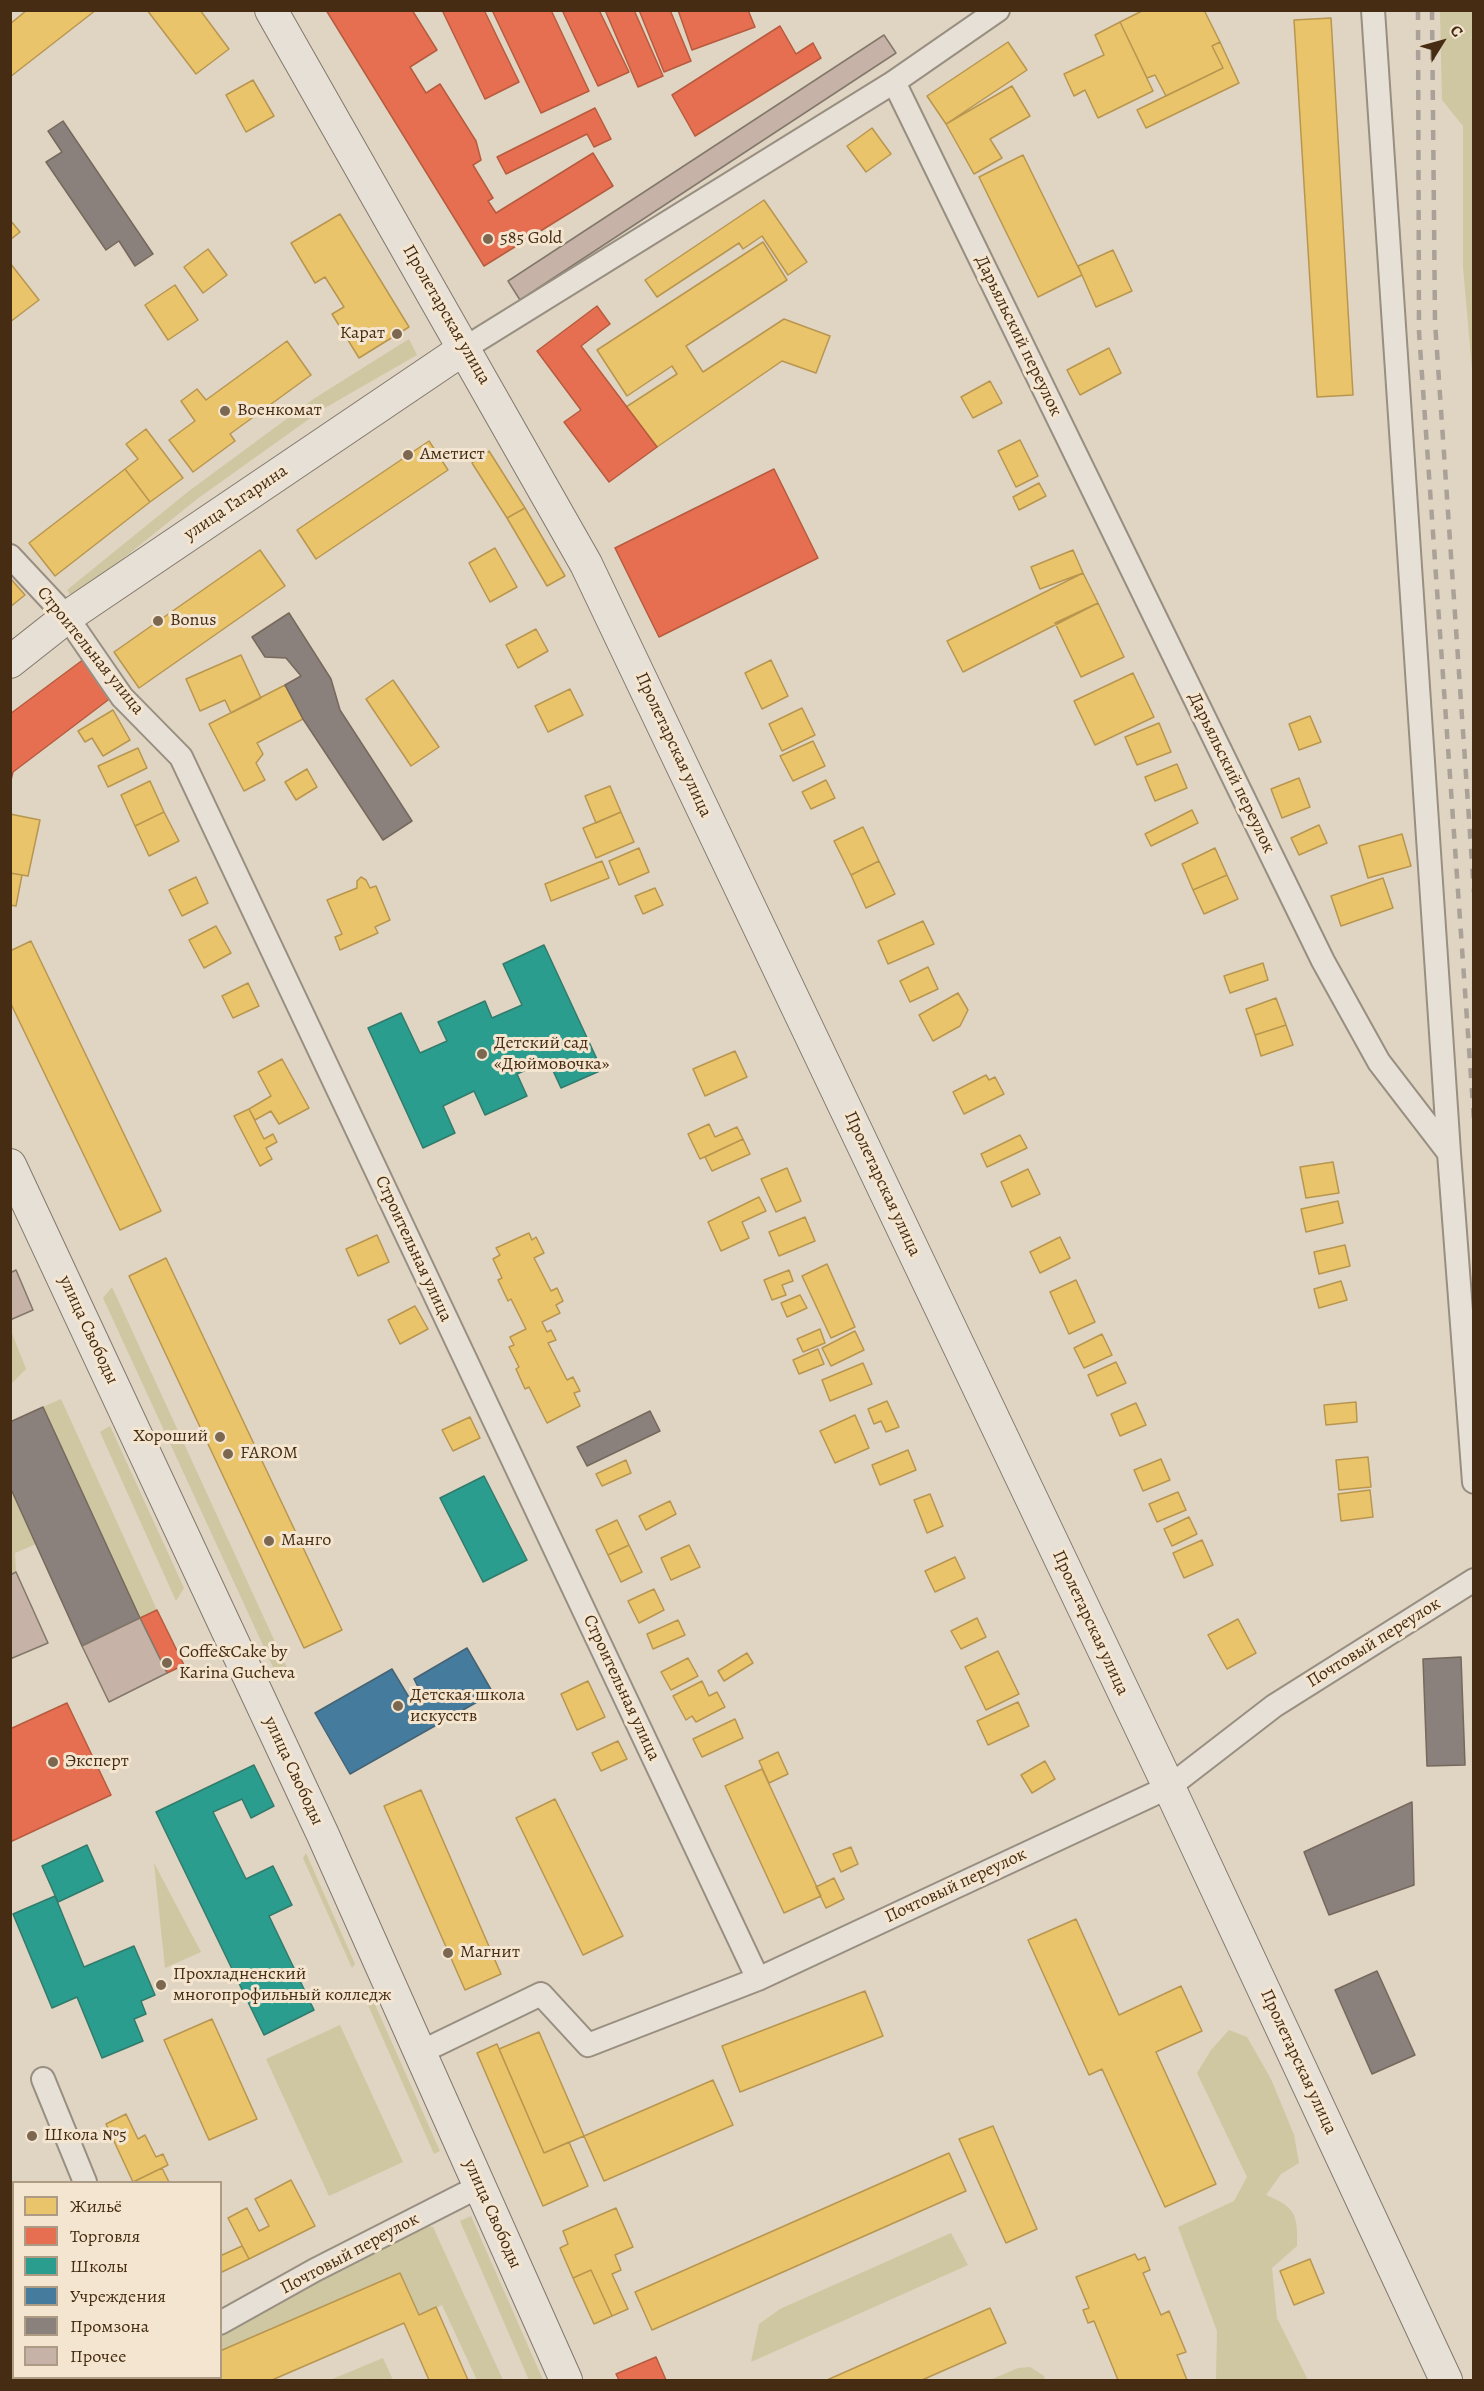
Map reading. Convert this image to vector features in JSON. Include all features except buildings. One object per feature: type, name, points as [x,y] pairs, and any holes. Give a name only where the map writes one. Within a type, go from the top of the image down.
[{"type":"street","name":"Пролетарская улица","points":[[271,10],[586,564],[1168,1787],[1446,2380]]},
{"type":"street","points":[[465,348],[894,82],[998,10]]},
{"type":"street","points":[[1373,10],[1473,1482]]},
{"type":"street","name":"Дарьяльский переулок","points":[[894,82],[1323,961],[1379,1062],[1449,1153]]},
{"type":"street","name":"улица Гагарина","points":[[10,662],[67,617],[465,348]]},
{"type":"street","name":"Строительная улица","points":[[10,556],[67,617],[122,696],[181,757],[758,1979]]},
{"type":"street","name":"улица Свободы","points":[[10,1165],[421,2052],[566,2380]]},
{"type":"street","name":"Почтовый переулок","points":[[421,2052],[541,1994],[588,2045],[758,1979],[1168,1787],[1274,1706],[1473,1580]]},
{"type":"street","points":[[43,2079],[85,2181]]},
{"type":"street","name":"Почтовый переулок","points":[[222,2323],[315,2270],[480,2186]]},
{"type":"shaded area","points":[[1440,11],[1473,11],[1473,381],[1463,267],[1463,126],[1442,100]]},
{"type":"shaded area","points":[[409,339],[417,355],[323,409],[197,499],[73,599],[67,590],[189,491],[315,398]]},
{"type":"shaded area","points":[[112,1287],[293,1681],[279,1680],[103,1298]]},
{"type":"shaded area","points":[[10,1328],[26,1369],[11,1384],[10,1384]]},
{"type":"shaded area","points":[[61,1399],[157,1610],[140,1618],[43,1407]]},
{"type":"shaded area","points":[[110,1426],[184,1588],[176,1601],[100,1432]]},
{"type":"shaded area","points":[[10,1487],[36,1544],[15,1553],[16,1572],[11,1575]]},
{"type":"shaded area","points":[[306,1853],[355,1964],[352,1968],[303,1858]]},
{"type":"shaded area","points":[[154,1863],[201,1952],[165,1968]]},
{"type":"shaded area","points":[[364,1996],[373,2000],[440,2151],[434,2154]]},
{"type":"shaded area","points":[[340,2025],[403,2162],[329,2196],[266,2059]]},
{"type":"shaded area","points":[[1229,2030],[1247,2037],[1271,2079],[1294,2135],[1299,2163],[1281,2174],[1266,2195],[1289,2208],[1297,2226],[1297,2246],[1272,2268],[1277,2318],[1308,2380],[1216,2380],[1217,2331],[1178,2227],[1234,2201],[1247,2177],[1197,2073],[1211,2050]]},
{"type":"shaded area","points":[[471,2216],[543,2380],[529,2380],[460,2221]]},
{"type":"shaded area","points":[[427,2226],[433,2227],[503,2380],[477,2380],[442,2305],[419,2315],[400,2273],[222,2351],[222,2336],[296,2290]]},
{"type":"shaded area","points":[[951,2233],[968,2265],[751,2362],[759,2324],[780,2309]]},
{"type":"shaded area","points":[[383,2358],[393,2380],[330,2380]]},
{"type":"shaded area","points":[[1030,2367],[1044,2376],[1045,2380],[990,2380],[1018,2368]]},
{"type":"railway","points":[[1418,10],[1419,332],[1474,1120]]},
{"type":"railway","points":[[1432,10],[1435,322],[1474,892]]},
{"type":"place","name":"585 Gold","points":[[488,239]]},
{"type":"place","name":"Карат","points":[[397,334]]},
{"type":"place","name":"Военкомат","points":[[225,411]]},
{"type":"place","name":"Аметист","points":[[408,455]]},
{"type":"place","name":"Bonus","points":[[158,621]]},
{"type":"place","name":"Детский сад «Дюймовочка»","points":[[482,1054]]},
{"type":"place","name":"Хороший","points":[[220,1437]]},
{"type":"place","name":"FAROM","points":[[228,1454]]},
{"type":"place","name":"Манго","points":[[269,1541]]},
{"type":"place","name":"Coffe&Cake by Karina Gucheva","points":[[167,1663]]},
{"type":"place","name":"Детская школа искусств","points":[[398,1706]]},
{"type":"place","name":"Эксперт","points":[[53,1762]]},
{"type":"place","name":"Магнит","points":[[448,1953]]},
{"type":"place","name":"Прохладненский многопрофильный колледж","points":[[161,1985]]},
{"type":"place","name":"Школа №5","points":[[32,2136]]}]
